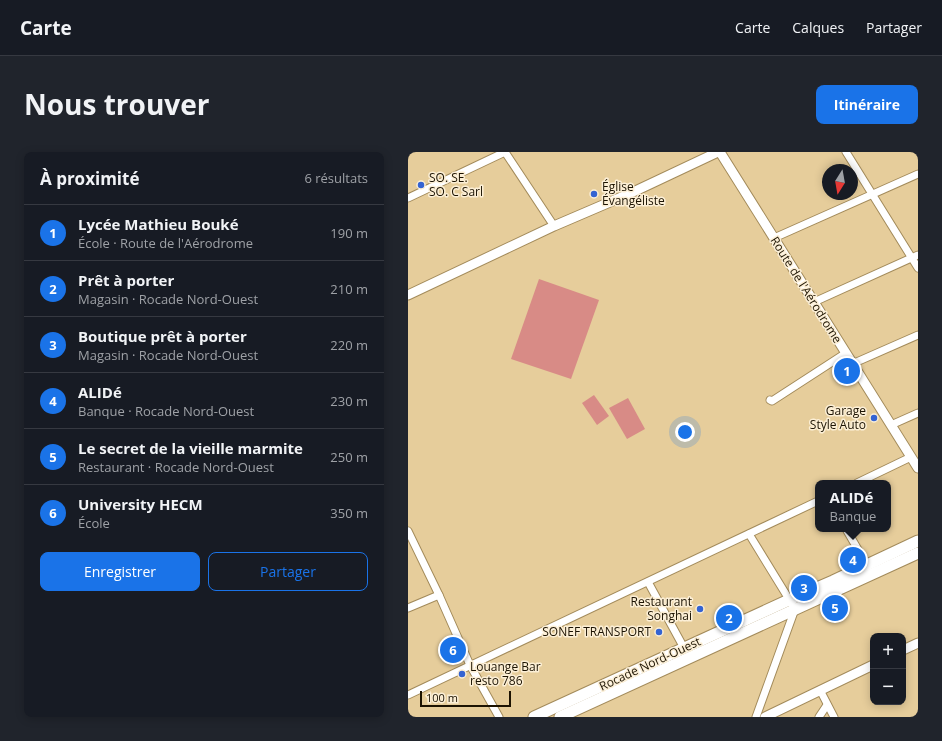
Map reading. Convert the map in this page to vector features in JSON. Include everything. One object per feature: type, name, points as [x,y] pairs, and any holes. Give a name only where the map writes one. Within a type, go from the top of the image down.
[{"type":"main road","name":"Rocade Nord-Ouest","points":[[560,717],[918,541]]},
{"type":"main road","name":"Rocade Nord-Ouest","points":[[534,717],[684,648],[918,553]]},
{"type":"street","points":[[408,198],[505,152],[554,226]]},
{"type":"street","points":[[408,295],[554,226],[631,193],[719,152]]},
{"type":"street","name":"Route de l'Aérodrome","points":[[719,152],[918,468]]},
{"type":"street","points":[[846,152],[872,195],[915,257],[918,268]]},
{"type":"street","points":[[774,238],[918,174]]},
{"type":"street","points":[[814,302],[915,257]]},
{"type":"street","points":[[852,364],[918,335]]},
{"type":"street","points":[[770,400],[772,401],[846,353]]},
{"type":"street","points":[[891,425],[918,413]]},
{"type":"street","points":[[863,480],[911,458]]},
{"type":"street","points":[[408,695],[815,502]]},
{"type":"street","points":[[408,531],[439,595],[470,665],[499,717]]},
{"type":"street","points":[[848,532],[867,565]]},
{"type":"street","points":[[749,534],[792,604],[756,717]]},
{"type":"street","points":[[648,582],[684,648]]},
{"type":"street","points":[[408,608],[439,595]]},
{"type":"street","points":[[906,649],[918,643]]},
{"type":"street","points":[[765,717],[870,665]]},
{"type":"street","points":[[820,690],[834,717]]},
{"type":"street","points":[[819,717],[827,705]]},
{"type":"shaded area","points":[[539,279],[599,300],[571,379],[511,359]]},
{"type":"shaded area","points":[[594,395],[609,416],[597,425],[582,403]]},
{"type":"shaded area","points":[[628,398],[645,429],[627,439],[609,408]]},
{"type":"place","name":"SO. SE. SO. C Sarl","points":[[421,185]]},
{"type":"place","name":"Église Évangéliste","points":[[594,194]]},
{"type":"place","name":"Lycée Mathieu Bouké","points":[[847,371]]},
{"type":"place","name":"Garage Style Auto","points":[[874,418]]},
{"type":"place","name":"ALIDé","points":[[853,560]]},
{"type":"place","name":"Boutique prêt à porter","points":[[804,588]]},
{"type":"place","name":"Le secret de la vieille marmite","points":[[835,608]]},
{"type":"place","name":"Restaurant Songhai","points":[[700,609]]},
{"type":"place","name":"Prêt à porter","points":[[729,618]]},
{"type":"place","name":"SONEF TRANSPORT","points":[[659,632]]},
{"type":"place","name":"University HECM","points":[[453,650]]},
{"type":"place","name":"Louange Bar resto 786","points":[[462,674]]}]
